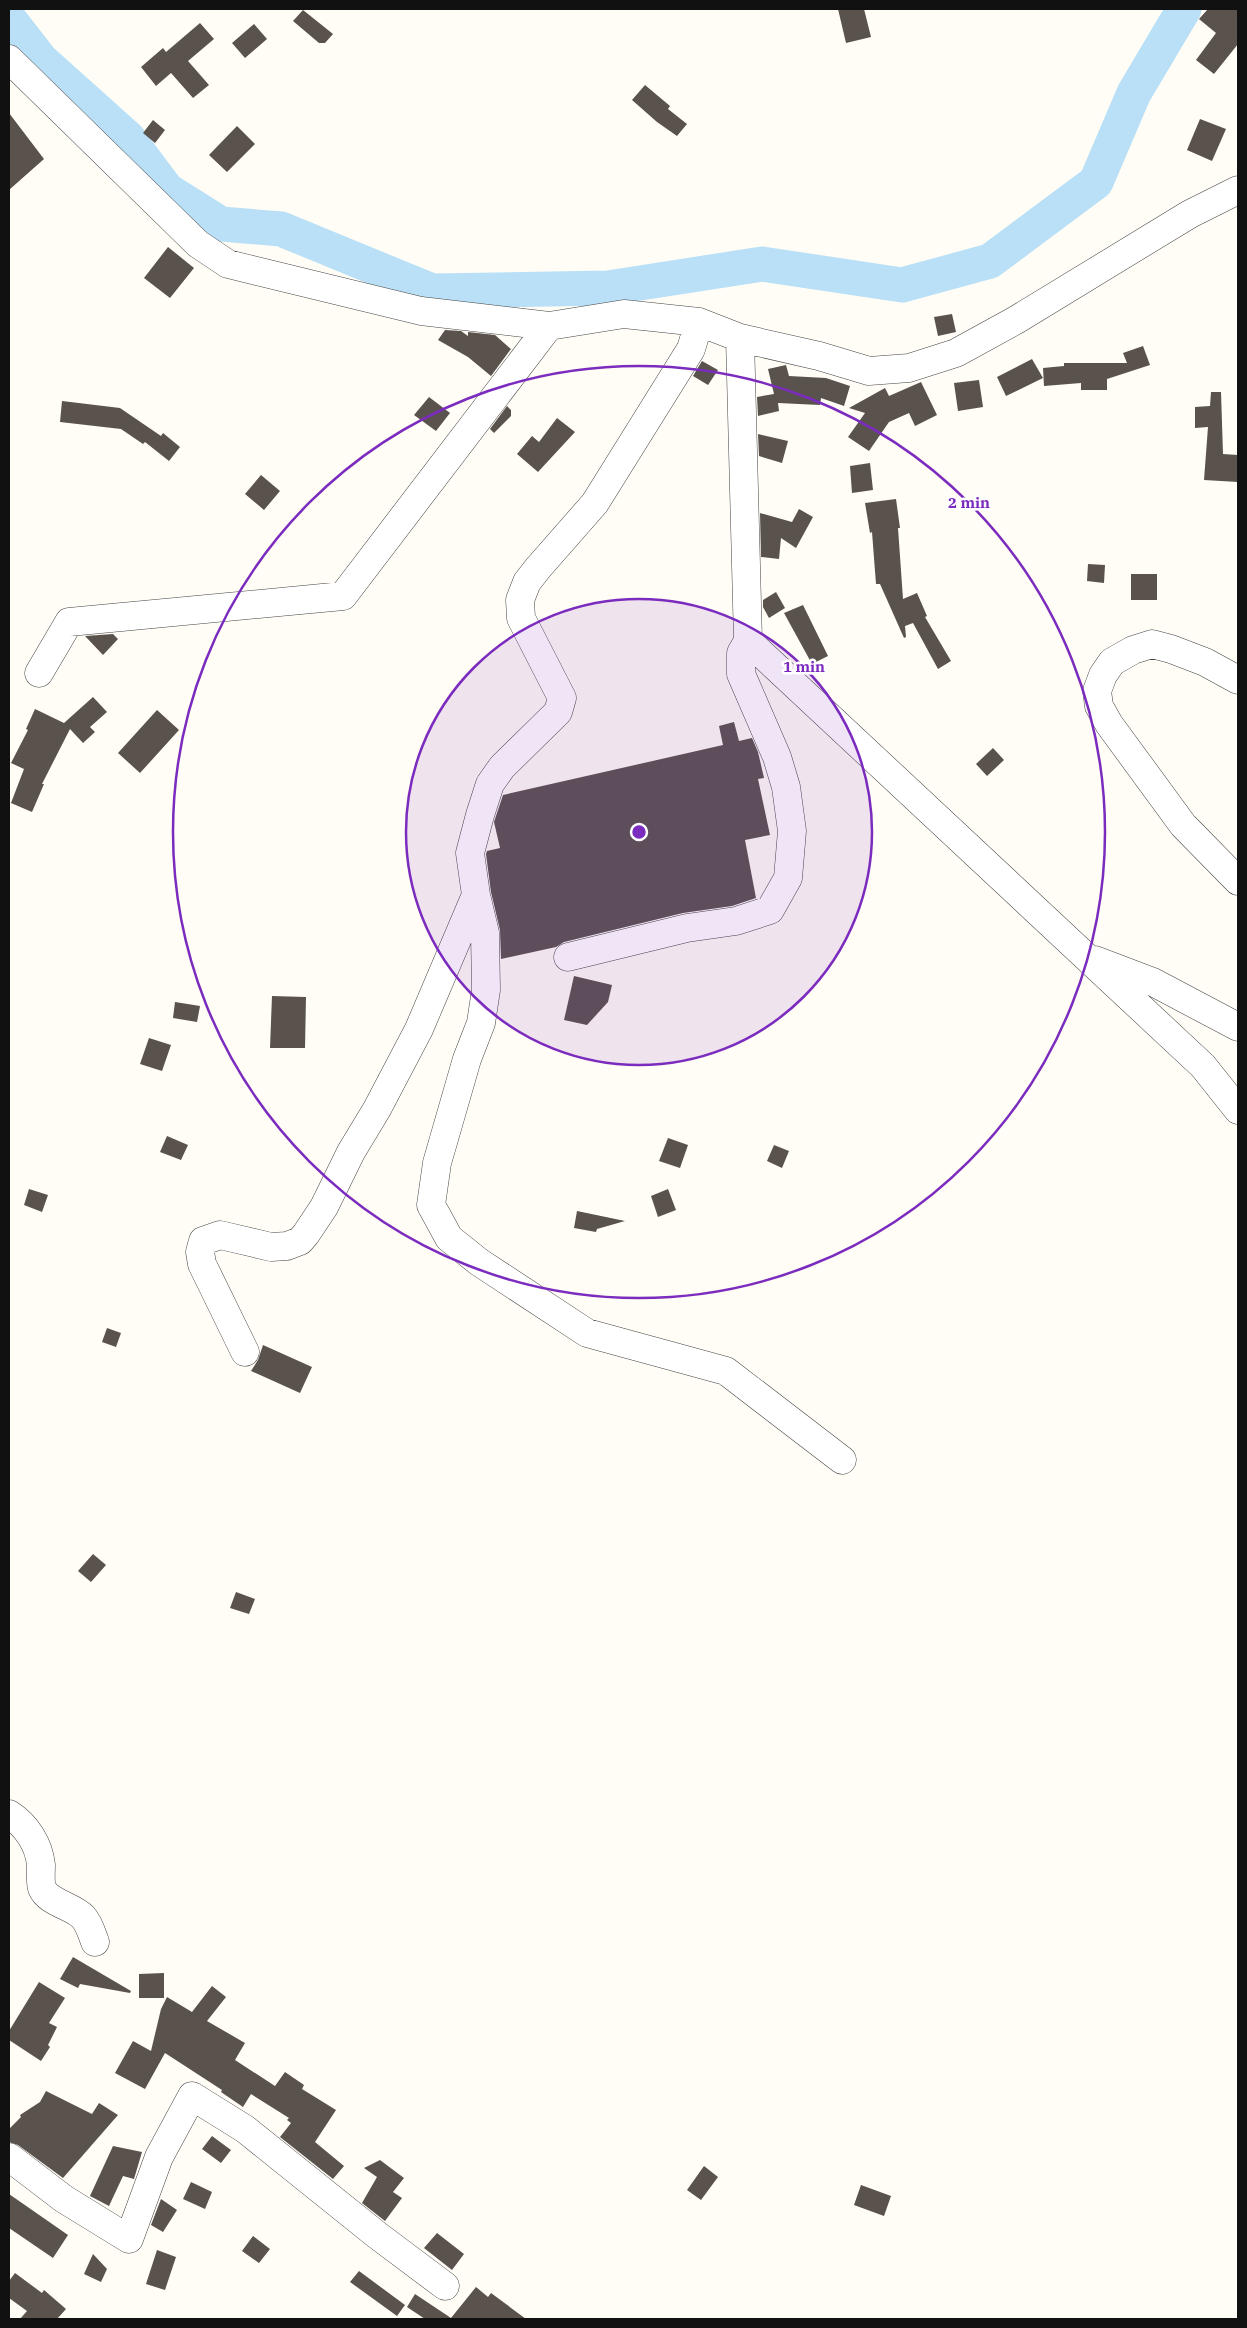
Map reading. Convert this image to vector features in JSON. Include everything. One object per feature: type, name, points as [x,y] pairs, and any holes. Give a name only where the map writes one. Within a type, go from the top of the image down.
[{"type":"street","points":[[9,59],[198,244],[228,264],[421,311],[549,326],[624,314],[699,322],[740,338],[819,356],[869,371],[909,368],[956,353],[1016,320],[1190,214],[1238,190]]},
{"type":"street","points":[[699,322],[691,349],[595,503],[527,582],[520,600],[521,618],[562,698],[558,712],[502,767],[490,784],[470,853],[476,895],[485,933],[486,990],[482,1023],[467,1058],[436,1163],[431,1206],[449,1238],[479,1262],[587,1333],[726,1371],[842,1460]]},
{"type":"street","points":[[39,673],[69,622],[343,596],[549,326]]},
{"type":"street","points":[[568,957],[678,930],[736,921],[770,910],[788,878],[792,831],[786,787],[777,757],[741,674],[741,653],[748,641],[740,338]]},
{"type":"street","points":[[748,641],[1203,1066],[1238,1110]]},
{"type":"street","points":[[1238,680],[1205,662],[1152,644],[1133,650],[1112,662],[1103,675],[1097,690],[1099,706],[1109,724],[1183,826],[1238,881]]},
{"type":"street","points":[[244,1352],[202,1264],[200,1252],[204,1241],[220,1235],[271,1247],[287,1246],[300,1241],[306,1234],[324,1207],[351,1152],[419,1029],[476,895]]},
{"type":"street","points":[[1082,955],[1153,982],[1238,1027]]},
{"type":"street","points":[[9,1814],[17,1819],[31,1836],[40,1852],[42,1888],[49,1897],[70,1907],[84,1918],[95,1942]]},
{"type":"street","points":[[9,2157],[64,2199],[129,2239],[159,2156],[192,2096],[245,2129],[377,2235],[445,2286]]},
{"type":"building","points":[[838,9],[864,9],[871,37],[846,43]]},
{"type":"building","points":[[1208,9],[1238,9],[1238,44],[1214,74],[1196,60],[1216,33],[1199,19]]},
{"type":"building","points":[[303,10],[333,34],[325,43],[319,43],[293,21]]},
{"type":"building","points":[[200,23],[214,39],[188,61],[209,85],[193,98],[171,73],[156,86],[141,67],[163,48],[166,52]]},
{"type":"building","points":[[254,24],[267,39],[245,58],[232,43]]},
{"type":"building","points":[[645,85],[670,106],[668,109],[687,124],[677,136],[657,122],[632,100]]},
{"type":"building","points":[[9,113],[44,159],[9,190]]},
{"type":"building","points":[[1200,119],[1226,129],[1212,161],[1187,150]]},
{"type":"building","points":[[153,120],[165,130],[155,143],[143,133]]},
{"type":"building","points":[[237,126],[255,144],[227,172],[209,155]]},
{"type":"building","points":[[168,247],[194,268],[170,298],[144,278]]},
{"type":"building","points":[[952,314],[956,332],[938,336],[934,317]]},
{"type":"building","points":[[445,330],[461,331],[468,336],[468,332],[495,335],[511,349],[491,376],[468,357],[438,340]]},
{"type":"building","points":[[1143,346],[1150,365],[1107,379],[1107,390],[1081,390],[1081,383],[1044,386],[1043,368],[1064,366],[1064,363],[1127,363],[1123,353]]},
{"type":"building","points":[[1032,359],[1043,378],[1006,396],[997,377]]},
{"type":"building","points":[[702,361],[718,370],[708,385],[693,376]]},
{"type":"building","points":[[786,365],[789,376],[826,378],[850,386],[844,406],[821,398],[820,405],[778,403],[779,411],[758,416],[757,397],[774,394],[768,369]]},
{"type":"building","points":[[979,380],[983,407],[958,411],[954,383]]},
{"type":"building","points":[[921,382],[937,415],[915,426],[909,413],[889,422],[869,451],[848,437],[865,413],[849,408],[885,388],[889,396]]},
{"type":"building","points":[[1211,392],[1221,392],[1223,454],[1238,455],[1238,482],[1204,480],[1208,427],[1195,428],[1195,407],[1210,406]]},
{"type":"building","points":[[429,397],[450,413],[436,431],[414,415]]},
{"type":"building","points":[[62,401],[120,408],[161,436],[163,433],[180,447],[169,461],[145,442],[143,444],[121,429],[60,422]]},
{"type":"building","points":[[507,406],[511,410],[511,416],[494,433],[490,429]]},
{"type":"building","points":[[557,418],[575,432],[538,472],[517,454],[532,436],[539,442]]},
{"type":"building","points":[[758,434],[788,441],[782,463],[759,456]]},
{"type":"building","points":[[870,463],[873,490],[852,493],[850,466]]},
{"type":"building","points":[[261,475],[280,491],[264,510],[245,494]]},
{"type":"building","points":[[896,499],[900,528],[898,528],[903,599],[917,593],[927,616],[925,617],[951,661],[938,669],[913,623],[905,626],[906,637],[904,638],[880,584],[876,584],[872,532],[870,533],[865,503]]},
{"type":"building","points":[[799,509],[813,517],[796,548],[781,538],[779,559],[761,557],[760,513],[792,522]]},
{"type":"building","points":[[1088,564],[1105,565],[1104,583],[1087,581]]},
{"type":"building","points":[[1131,574],[1157,574],[1157,600],[1131,600]]},
{"type":"building","points":[[776,592],[785,608],[769,618],[763,607],[763,600]]},
{"type":"building","points":[[803,605],[828,656],[812,664],[784,613]]},
{"type":"building","points":[[113,634],[118,639],[103,655],[85,636]]},
{"type":"building","points":[[93,697],[107,712],[90,727],[95,732],[83,743],[70,729],[42,784],[44,784],[32,812],[11,803],[24,769],[11,763],[28,730],[26,729],[35,709],[64,723]]},
{"type":"building","points":[[157,710],[179,730],[140,773],[118,753]]},
{"type":"building","points":[[734,722],[739,741],[752,738],[758,752],[764,778],[758,779],[770,835],[745,840],[756,898],[732,906],[683,913],[564,942],[556,947],[501,959],[500,930],[491,892],[486,854],[487,851],[500,848],[494,822],[503,795],[723,745],[719,726]]},
{"type":"building","points":[[993,748],[1004,760],[987,776],[976,764]]},
{"type":"building","points":[[574,976],[612,985],[608,1002],[587,1025],[564,1020]]},
{"type":"building","points":[[272,996],[306,997],[305,1048],[270,1048]]},
{"type":"building","points":[[175,1002],[200,1006],[197,1022],[173,1018]]},
{"type":"building","points":[[149,1038],[171,1045],[162,1071],[140,1064]]},
{"type":"building","points":[[167,1136],[188,1145],[181,1160],[160,1152]]},
{"type":"building","points":[[668,1138],[688,1145],[680,1168],[659,1161]]},
{"type":"building","points":[[774,1145],[789,1151],[782,1168],[767,1161]]},
{"type":"building","points":[[29,1189],[48,1195],[42,1212],[24,1205]]},
{"type":"building","points":[[668,1189],[676,1210],[658,1217],[651,1196]]},
{"type":"building","points":[[577,1211],[625,1221],[597,1229],[596,1232],[574,1228]]},
{"type":"building","points":[[107,1328],[121,1333],[116,1347],[102,1342]]},
{"type":"building","points":[[263,1345],[312,1367],[300,1393],[251,1371],[258,1360]]},
{"type":"building","points":[[93,1554],[106,1565],[91,1582],[78,1571]]},
{"type":"building","points":[[236,1592],[255,1599],[249,1614],[230,1608]]},
{"type":"building","points":[[73,1957],[131,1991],[130,1993],[80,1984],[78,1988],[60,1979]]},
{"type":"building","points":[[164,1973],[164,1998],[139,1998],[139,1974]]},
{"type":"building","points":[[39,1982],[65,1998],[49,2023],[57,2027],[48,2045],[50,2047],[41,2061],[9,2040],[9,2031]]},
{"type":"building","points":[[212,1986],[226,1997],[207,2021],[245,2043],[235,2060],[275,2086],[285,2072],[304,2085],[302,2089],[336,2110],[315,2142],[344,2166],[333,2179],[280,2137],[291,2123],[287,2120],[289,2118],[251,2094],[243,2107],[221,2092],[222,2090],[165,2053],[145,2089],[115,2073],[133,2041],[151,2051],[161,2009],[167,1997],[192,2012]]},
{"type":"building","points":[[46,2091],[92,2114],[99,2103],[118,2115],[63,2178],[18,2145],[9,2142],[9,2129],[21,2117],[20,2115],[40,2102]]},
{"type":"building","points":[[212,2136],[231,2150],[221,2163],[202,2149]]},
{"type":"building","points":[[113,2146],[142,2152],[134,2179],[123,2176],[109,2206],[90,2196]]},
{"type":"building","points":[[380,2160],[404,2178],[393,2192],[402,2198],[385,2221],[362,2203],[377,2177],[364,2168]]},
{"type":"building","points":[[704,2166],[718,2177],[701,2200],[687,2190]]},
{"type":"building","points":[[191,2182],[212,2192],[205,2209],[183,2199]]},
{"type":"building","points":[[861,2185],[891,2196],[884,2216],[854,2205]]},
{"type":"building","points":[[9,2194],[68,2235],[53,2258],[9,2228]]},
{"type":"building","points":[[161,2199],[177,2210],[163,2232],[151,2225]]},
{"type":"building","points":[[437,2233],[464,2254],[452,2270],[424,2248]]},
{"type":"building","points":[[253,2236],[270,2249],[259,2263],[242,2251]]},
{"type":"building","points":[[157,2250],[176,2257],[165,2290],[146,2284]]},
{"type":"building","points":[[93,2254],[107,2269],[101,2282],[84,2274]]},
{"type":"building","points":[[359,2271],[405,2305],[397,2316],[350,2282]]},
{"type":"building","points":[[15,2273],[42,2293],[44,2290],[66,2309],[57,2319],[20,2319],[27,2311],[9,2298],[9,2281]]},
{"type":"building","points":[[476,2287],[488,2297],[491,2293],[526,2319],[425,2319],[407,2307],[415,2294],[451,2318]]},
{"type":"waterway","points":[[9,19],[41,60],[128,138],[167,190],[221,224],[281,229],[432,291],[608,288],[762,264],[902,285],[990,261],[1096,182],[1134,93],[1184,9]]}]
